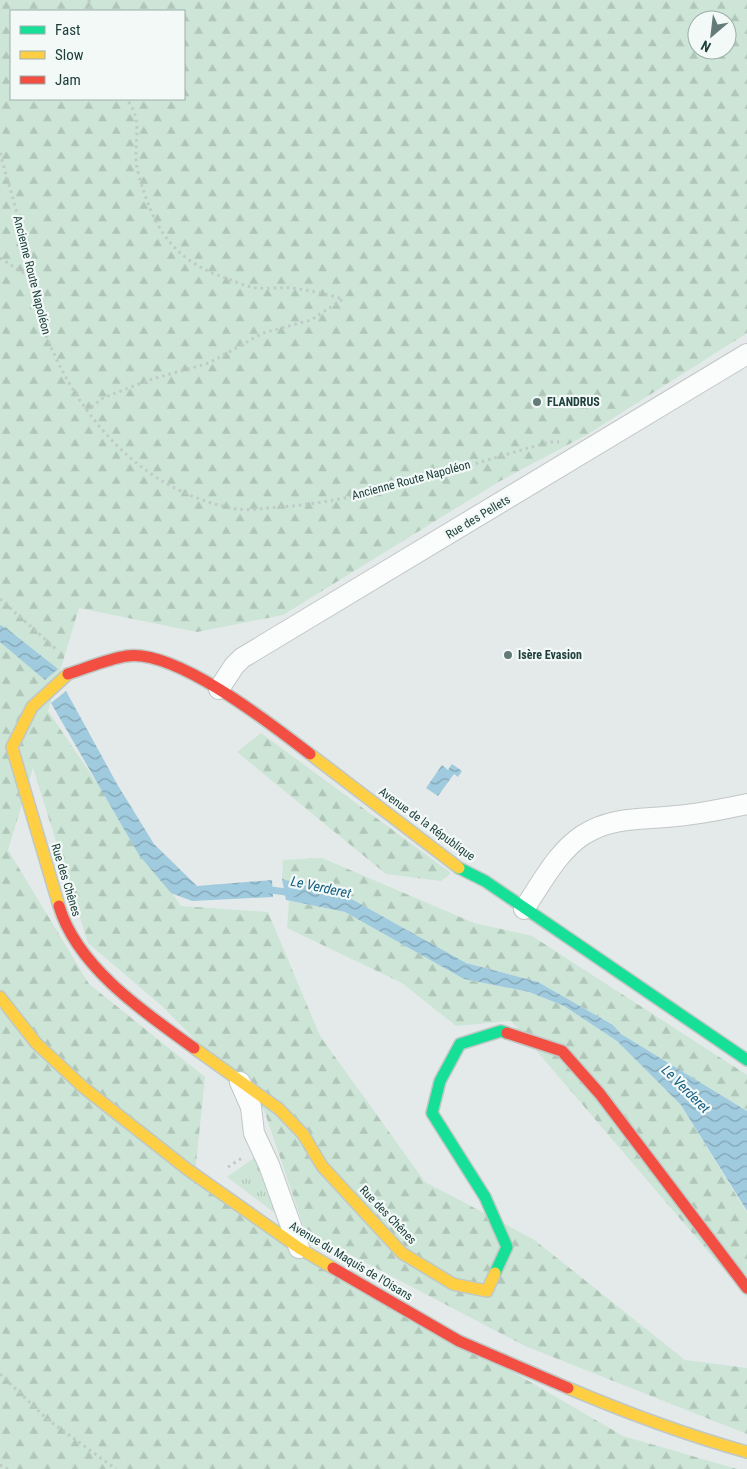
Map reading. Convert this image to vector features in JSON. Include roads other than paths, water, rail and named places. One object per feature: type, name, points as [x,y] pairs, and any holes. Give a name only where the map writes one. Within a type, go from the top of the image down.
[{"type":"street","name":"Rue des Pellets","points":[[219,689],[234,666],[242,658],[747,354]]},
{"type":"street","name":"Avenue de la République","points":[[32,707],[67,674],[128,656],[152,658],[197,676],[219,689],[308,752],[456,866],[485,881],[747,1060]]},
{"type":"street","name":"Rue des Chênes","points":[[32,707],[12,747],[64,923],[92,962],[134,1005],[279,1109],[303,1134],[322,1166],[402,1253],[453,1284],[487,1291],[507,1247],[485,1197],[432,1113],[440,1082],[460,1044],[501,1031],[562,1051],[600,1094],[747,1288]]},
{"type":"street","points":[[524,909],[561,855],[582,835],[617,820],[699,814],[747,804]]},
{"type":"street","name":"Avenue du Maquis de l'Oisans","points":[[0,997],[36,1043],[83,1087],[207,1183],[298,1248],[459,1341],[612,1406],[703,1440],[747,1452]]},
{"type":"street","points":[[240,1082],[252,1108],[254,1133],[269,1165],[298,1248]]},
{"type":"water","points":[[0,625],[58,669],[45,680],[0,642]]},
{"type":"water","points":[[66,691],[117,784],[154,844],[197,886],[272,880],[273,897],[192,901],[171,893],[139,855],[51,703]]},
{"type":"water","points":[[452,764],[462,771],[458,777],[454,774],[438,796],[426,788],[442,765],[448,770]]},
{"type":"water","points":[[282,879],[348,897],[466,963],[538,982],[613,1025],[621,1034],[747,1111],[747,1211],[681,1105],[617,1041],[564,1006],[529,992],[464,979],[345,912],[286,900]]},
{"type":"waterway","name":"Le Verderet","points":[[264,889],[293,893]]},
{"type":"place","name":"FLANDRUS","points":[[537,402]]},
{"type":"place","name":"Isère Evasion","points":[[508,655]]}]
